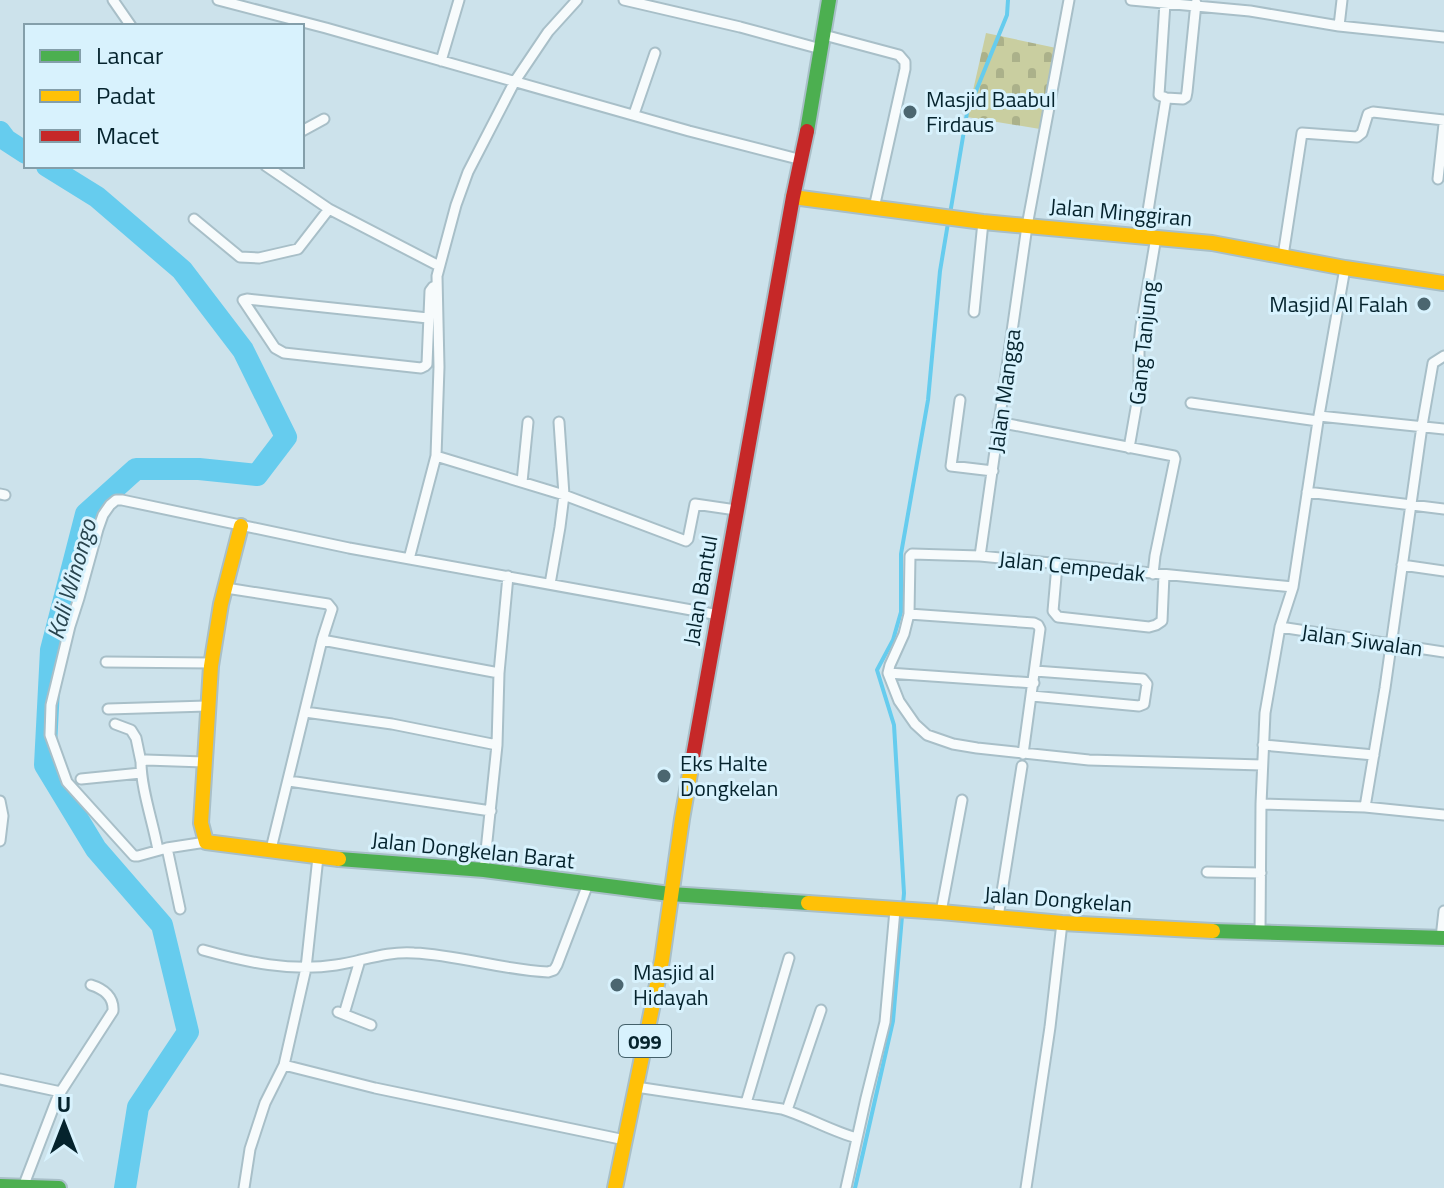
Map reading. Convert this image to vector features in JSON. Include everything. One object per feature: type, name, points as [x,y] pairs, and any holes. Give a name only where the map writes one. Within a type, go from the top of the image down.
[{"type":"street","points":[[113,0],[130,24]]},
{"type":"street","points":[[218,0],[247,3],[441,61],[802,160]]},
{"type":"street","points":[[441,61],[459,0]]},
{"type":"street","points":[[409,559],[436,456],[439,367],[436,286],[461,188],[515,81],[548,32],[577,0]]},
{"type":"street","points":[[624,0],[725,23],[899,55],[905,62],[905,69],[874,208]]},
{"type":"street","name":"Jalan Bantul","points":[[615,1188],[662,960],[699,722],[829,0]]},
{"type":"street","name":"Jalan Mangga","points":[[980,556],[1027,226],[1069,0]]},
{"type":"street","points":[[1131,0],[1196,3],[1339,26],[1444,37]]},
{"type":"street","points":[[1250,11],[1251,0]]},
{"type":"street","points":[[1339,26],[1342,0]]},
{"type":"street","name":"Gang Tanjung","points":[[1129,448],[1141,378],[1140,335],[1166,98],[1160,97],[1158,92],[1165,3]]},
{"type":"street","points":[[1166,98],[1186,97],[1196,3]]},
{"type":"street","points":[[634,114],[655,53]]},
{"type":"street","points":[[1283,256],[1302,133],[1357,137],[1362,133],[1368,114],[1373,112],[1444,122],[1438,179]]},
{"type":"street","points":[[304,130],[324,119]]},
{"type":"street","points":[[271,168],[329,209],[439,266]]},
{"type":"street","name":"Jalan Minggiran","points":[[793,197],[983,222],[1212,243],[1444,283]]},
{"type":"street","points":[[194,219],[240,257],[259,258],[298,249],[329,209]]},
{"type":"street","points":[[974,312],[983,222]]},
{"type":"street","points":[[1260,931],[1265,713],[1280,627],[1293,587],[1318,418],[1345,268]]},
{"type":"street","points":[[428,318],[243,300],[275,348],[281,352],[421,368],[426,366],[430,291],[436,286]]},
{"type":"street","points":[[1365,807],[1433,363],[1444,356]]},
{"type":"street","points":[[960,400],[951,466],[993,471]]},
{"type":"street","points":[[1191,403],[1444,429]]},
{"type":"street","points":[[522,482],[528,422]]},
{"type":"street","points":[[550,584],[564,495],[559,422]]},
{"type":"street","points":[[998,422],[1172,455],[1175,459],[1153,574]]},
{"type":"street","points":[[436,456],[564,495],[686,541],[695,504],[736,510]]},
{"type":"street","points":[[1307,492],[1444,509]]},
{"type":"street","points":[[241,526],[219,615],[207,706],[201,823],[206,842],[138,856],[129,853],[67,782],[50,735],[51,705],[70,626],[103,515],[116,500],[409,559],[719,615]]},
{"type":"street","name":"Jalan Cempedak","points":[[909,614],[911,555],[980,556],[1293,587]]},
{"type":"street","points":[[1057,565],[1053,611],[1058,617],[1149,627],[1162,621],[1164,575]]},
{"type":"street","points":[[1402,565],[1444,571]]},
{"type":"street","points":[[484,870],[497,745],[499,673],[508,576]]},
{"type":"street","points":[[226,588],[330,604],[332,613],[322,640],[271,849]]},
{"type":"street","points":[[1023,754],[1034,683],[1038,625],[909,614],[888,673],[899,701],[927,735],[953,744],[1023,754],[1089,760],[1262,765]]},
{"type":"street","name":"Jalan Siwalan","points":[[1280,627],[1444,652]]},
{"type":"street","points":[[322,640],[499,673]]},
{"type":"street","points":[[106,662],[212,663]]},
{"type":"street","points":[[1032,696],[1139,706],[1146,700],[1147,684],[1143,679],[1035,671]]},
{"type":"street","points":[[888,673],[1034,683]]},
{"type":"street","points":[[108,709],[207,706]]},
{"type":"street","points":[[305,712],[392,724],[497,745]]},
{"type":"street","points":[[115,724],[131,730],[136,738],[141,768],[180,909]]},
{"type":"street","points":[[1263,745],[1374,755]]},
{"type":"street","points":[[81,779],[141,768],[146,760],[204,762]]},
{"type":"street","points":[[998,917],[1022,766]]},
{"type":"street","points":[[289,781],[491,811]]},
{"type":"street","points":[[941,912],[962,800]]},
{"type":"street","points":[[0,801],[3,816],[0,841]]},
{"type":"street","points":[[1261,804],[1365,807],[1444,815]]},
{"type":"street","name":"Jalan Dongkelan Barat","points":[[206,842],[318,857],[484,870],[670,894]]},
{"type":"street","points":[[244,1188],[250,1149],[265,1103],[284,1065],[306,968],[318,857]]},
{"type":"street","points":[[1207,872],[1261,873]]},
{"type":"street","points":[[203,950],[256,962],[306,968],[386,954],[414,953],[551,972],[557,965],[588,884]]},
{"type":"street","name":"Jalan Dongkelan","points":[[670,894],[1062,923],[1442,938]]},
{"type":"street","points":[[846,1188],[885,1022],[895,910]]},
{"type":"street","points":[[1442,938],[1444,911]]},
{"type":"street","points":[[1026,1188],[1062,923]]},
{"type":"street","points":[[746,1103],[789,958]]},
{"type":"street","points":[[360,960],[341,1013],[371,1025]]},
{"type":"street","points":[[23,1187],[61,1092],[113,1011],[112,1000],[103,990],[91,985]]},
{"type":"street","points":[[787,1110],[821,1010]]},
{"type":"street","points":[[284,1065],[375,1088],[625,1140]]},
{"type":"street","points":[[0,1079],[61,1092]]},
{"type":"street","points":[[636,1087],[787,1110],[835,1132],[857,1138]]},
{"type":"street","points":[[0,1186],[57,1188]]},
{"type":"green space","points":[[986,33],[1061,49],[1046,130],[967,117]]},
{"type":"waterway","points":[[950,214],[967,113],[1007,15],[1008,0]]},
{"type":"waterway","name":"Kali Winongo","points":[[0,132],[24,152]]},
{"type":"waterway","name":"Kali Winongo","points":[[50,168],[97,197],[182,270],[243,350],[286,437],[257,475],[199,469],[136,469],[86,514],[51,650],[45,765],[96,849],[162,925],[188,1032],[138,1107],[125,1188]]},
{"type":"waterway","points":[[855,1188],[893,1021],[904,893],[894,725],[877,670],[893,640],[901,612],[901,554],[928,400],[940,271],[948,223]]},
{"type":"traffic: fast","points":[[807,131],[829,0]]},
{"type":"traffic: fast","points":[[339,859],[484,870],[670,894],[808,903]]},
{"type":"traffic: fast","points":[[1213,931],[1444,938]]},
{"type":"traffic: fast","points":[[0,1186],[59,1188]]},
{"type":"traffic: slow","points":[[793,197],[983,222],[1212,243],[1444,283]]},
{"type":"traffic: slow","points":[[241,526],[221,604],[211,666],[201,823],[206,842],[339,859]]},
{"type":"traffic: slow","points":[[615,1188],[662,960],[692,762]]},
{"type":"traffic: slow","points":[[808,903],[1062,923],[1213,931]]},
{"type":"traffic: jam","points":[[692,762],[807,131]]},
{"type":"place","name":"Masjid Baabul Firdaus","points":[[910,112]]},
{"type":"place","name":"Masjid Al Falah","points":[[1424,304]]},
{"type":"place","name":"Eks Halte Dongkelan","points":[[664,776]]},
{"type":"place","name":"Masjid al Hidayah","points":[[617,985]]}]
